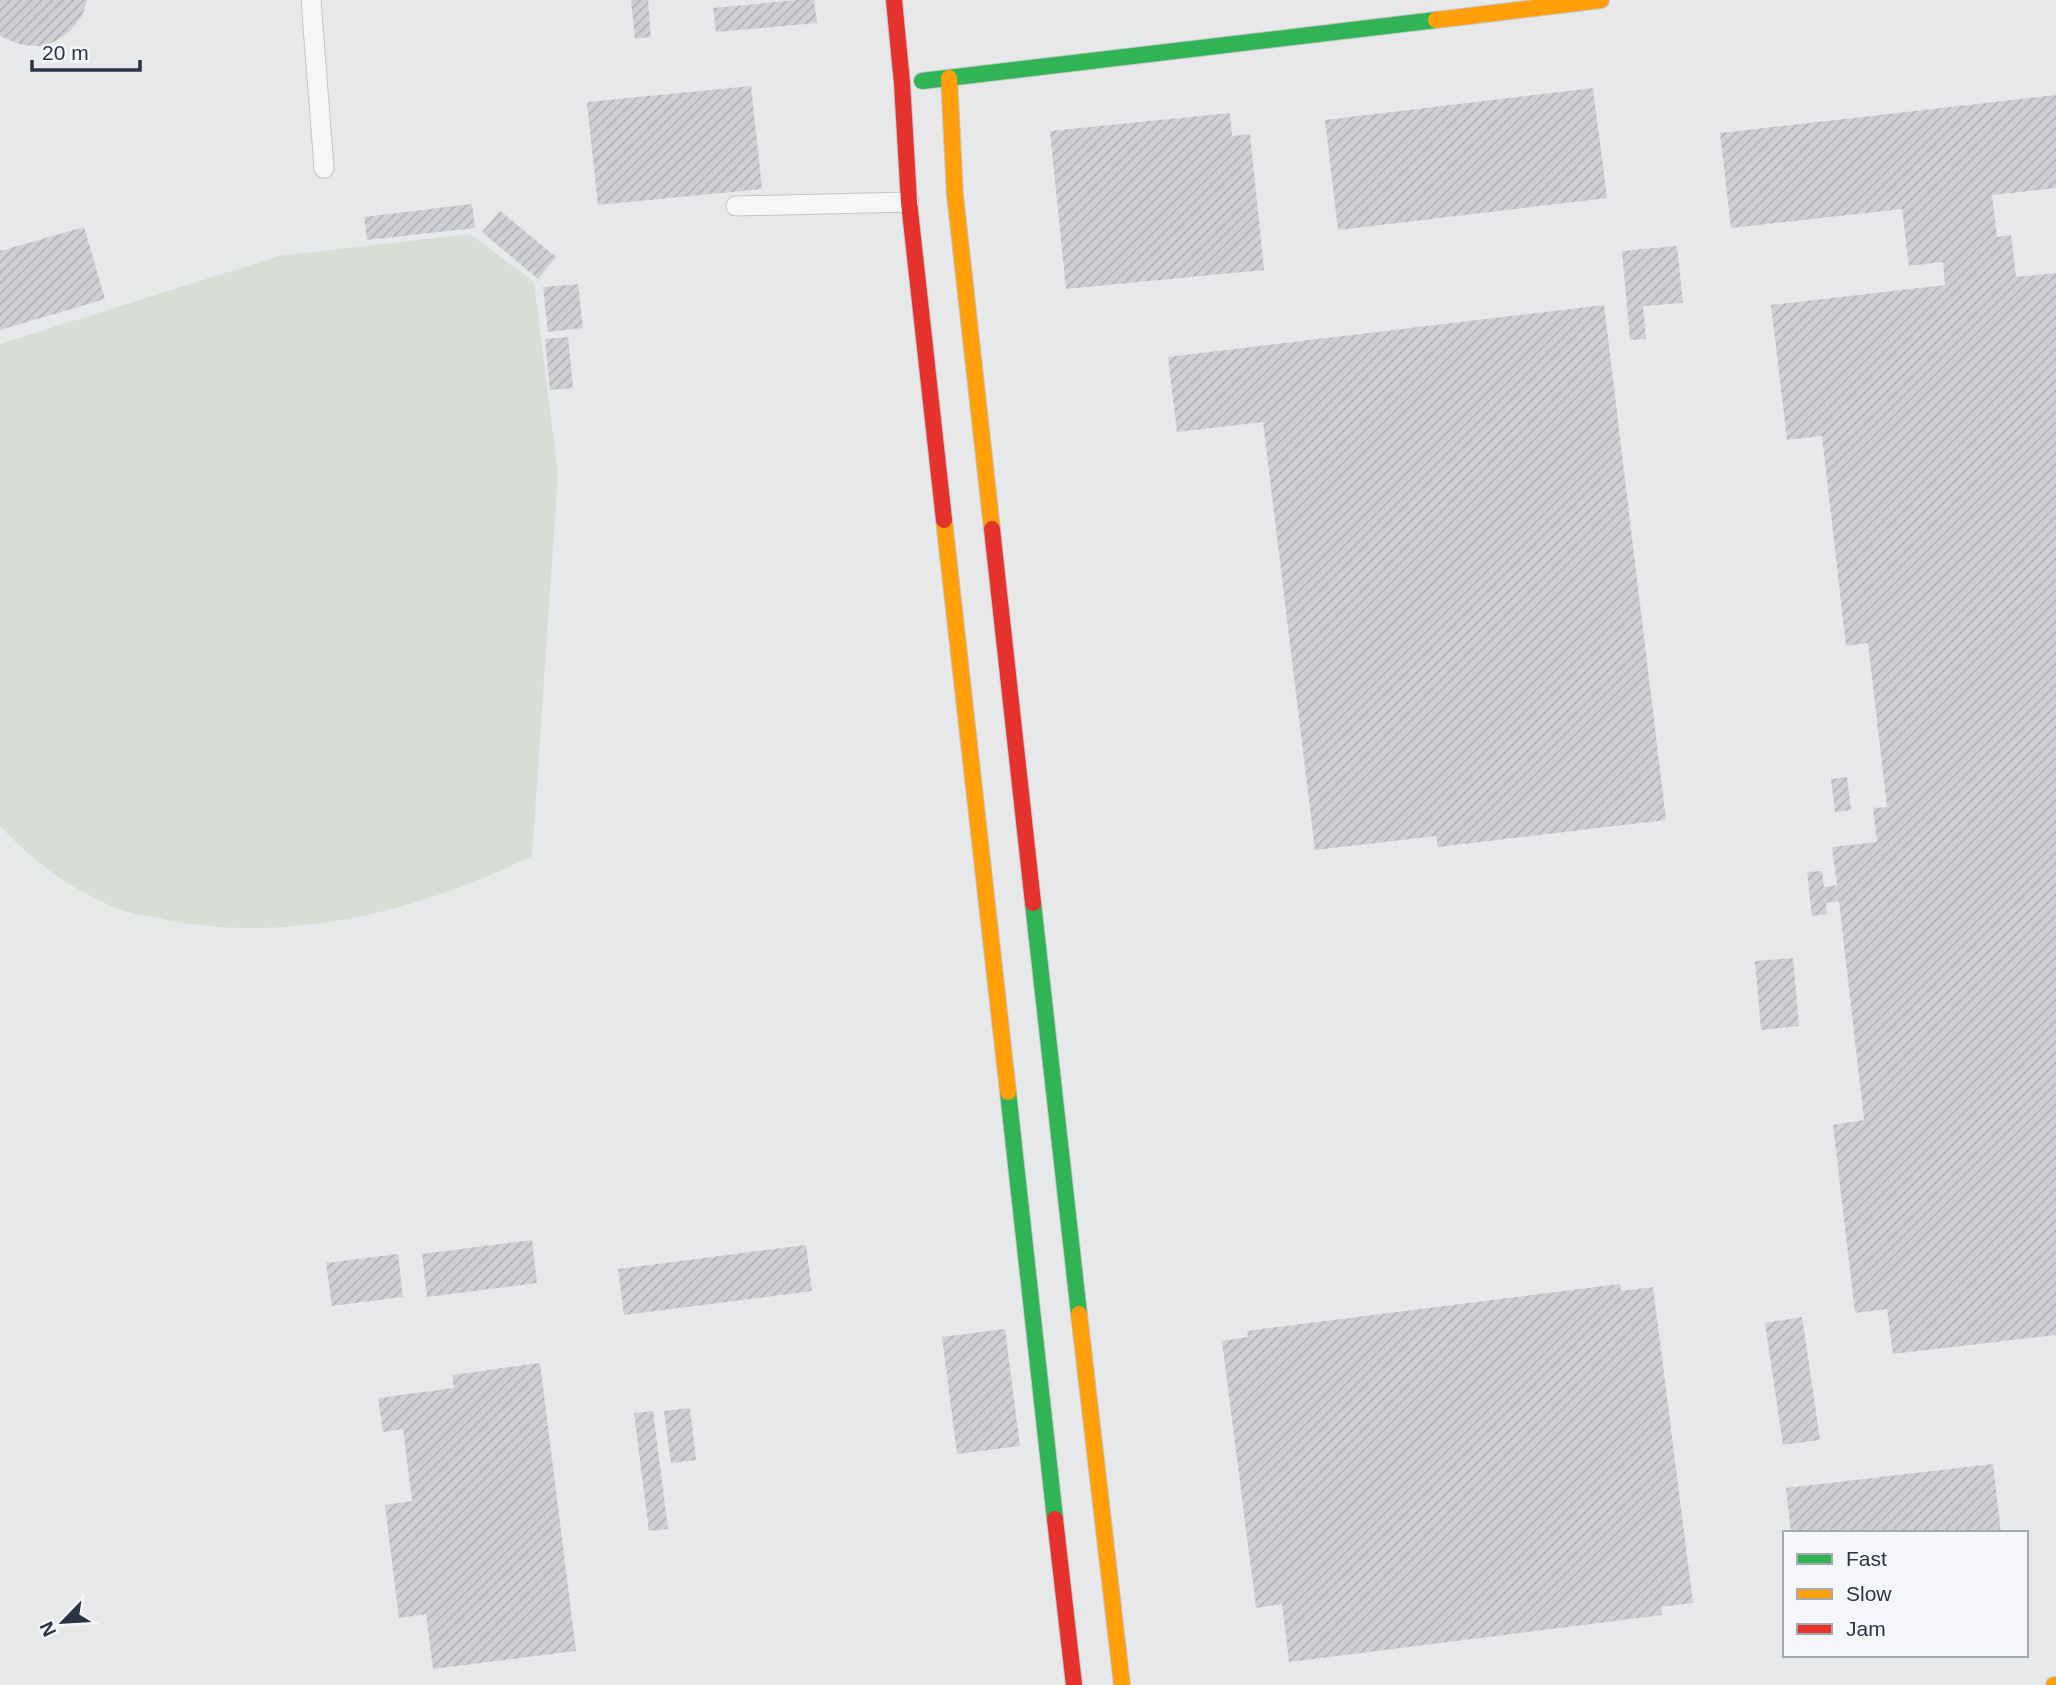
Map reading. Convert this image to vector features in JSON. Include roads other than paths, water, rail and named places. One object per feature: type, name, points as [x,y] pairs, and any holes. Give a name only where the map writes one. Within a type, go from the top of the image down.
[{"type":"street","points":[[894,0],[909,202],[1074,1685]]},
{"type":"street","points":[[902,83],[1601,0]]},
{"type":"street","points":[[949,78],[955,195],[1122,1685]]},
{"type":"lane","points":[[311,0],[324,168]]},
{"type":"lane","points":[[736,206],[909,202]]}]
